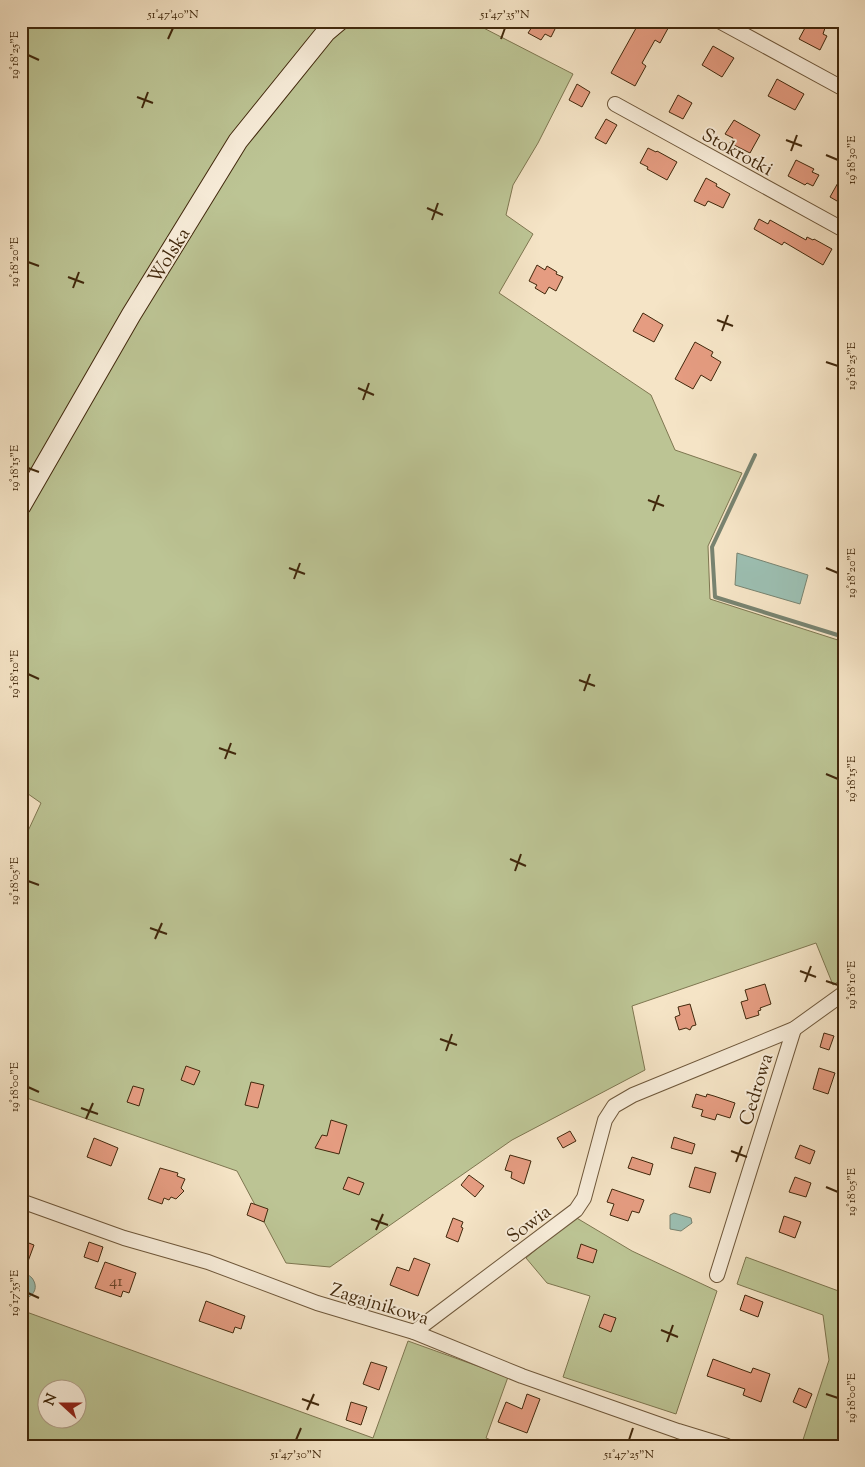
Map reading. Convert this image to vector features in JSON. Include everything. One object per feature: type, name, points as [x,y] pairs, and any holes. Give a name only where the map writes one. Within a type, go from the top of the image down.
[{"type":"street","name":"Wolska","points":[[21,506],[131,315],[238,141],[326,32],[339,21]]},
{"type":"street","points":[[719,21],[844,89]]},
{"type":"street","name":"Stokrotki","points":[[615,104],[844,230]]},
{"type":"street","name":"Cedrowa","points":[[614,1106],[633,1095],[794,1029],[844,993]]},
{"type":"street","name":"Cedrowa","points":[[718,1275],[794,1029]]},
{"type":"street","name":"Sowia","points":[[414,1332],[576,1210],[584,1198],[605,1120],[614,1106]]},
{"type":"street","name":"Zagajnikowa","points":[[21,1201],[124,1238],[208,1262],[317,1303],[414,1332],[522,1376],[726,1446]]},
{"type":"green space","points":[[21,21],[470,21],[573,74],[538,143],[513,185],[506,215],[533,234],[499,293],[651,395],[675,450],[742,473],[708,546],[710,599],[844,642],[844,978],[833,985],[816,943],[632,1006],[645,1070],[512,1140],[330,1267],[286,1263],[237,1171],[21,1096],[21,846],[41,803],[21,789]]},
{"type":"green space","points":[[575,1217],[632,1251],[717,1291],[676,1414],[563,1377],[590,1296],[547,1283],[526,1258]]},
{"type":"green space","points":[[746,1257],[844,1293],[844,1446],[801,1446],[829,1360],[823,1315],[737,1284]]},
{"type":"green space","points":[[21,1310],[373,1438],[408,1341],[508,1377],[486,1438],[506,1446],[21,1446]]},
{"type":"shaded area","points":[[737,553],[808,575],[800,604],[735,585]]},
{"type":"shaded area","points":[[674,1213],[691,1218],[692,1223],[681,1231],[670,1229],[670,1215]]},
{"type":"shaded area","points":[[21,1270],[32,1278],[35,1289],[31,1295],[21,1300]]},
{"type":"building","points":[[536,21],[559,21],[551,37],[545,34],[541,40],[528,33]]},
{"type":"building","points":[[640,21],[672,21],[660,43],[655,40],[642,63],[646,66],[635,86],[611,73]]},
{"type":"building","points":[[812,21],[825,28],[823,34],[827,36],[820,50],[799,39],[806,26],[808,27]]},
{"type":"building","points":[[713,46],[734,58],[722,77],[702,65]]},
{"type":"building","points":[[777,79],[804,94],[795,110],[768,96]]},
{"type":"building","points":[[577,84],[590,92],[582,107],[569,100]]},
{"type":"building","points":[[678,95],[692,103],[683,119],[669,112]]},
{"type":"building","points":[[606,119],[617,125],[606,144],[595,138]]},
{"type":"building","points":[[734,120],[760,135],[750,153],[730,143],[733,138],[725,134]]},
{"type":"building","points":[[648,148],[677,162],[667,180],[640,163]]},
{"type":"building","points":[[796,160],[814,169],[812,172],[819,175],[813,186],[807,183],[805,185],[788,176]]},
{"type":"building","points":[[844,172],[844,205],[830,197]]},
{"type":"building","points":[[706,178],[730,194],[723,208],[708,201],[705,206],[694,201]]},
{"type":"building","points":[[759,219],[768,224],[770,220],[806,240],[807,237],[814,239],[832,249],[823,265],[784,242],[782,245],[754,229]]},
{"type":"building","points":[[537,265],[545,270],[547,266],[563,277],[556,291],[549,287],[545,294],[535,288],[537,285],[529,281]]},
{"type":"building","points":[[643,313],[663,325],[654,342],[633,331]]},
{"type":"building","points":[[695,342],[713,352],[711,356],[721,362],[711,381],[701,375],[693,389],[675,379]]},
{"type":"building","points":[[765,984],[771,1004],[760,1008],[761,1010],[758,1011],[759,1015],[746,1019],[741,1002],[748,1000],[745,990]]},
{"type":"building","points":[[690,1004],[696,1025],[692,1026],[690,1030],[686,1028],[679,1030],[675,1017],[680,1015],[678,1007]]},
{"type":"building","points":[[824,1033],[834,1036],[829,1050],[820,1047]]},
{"type":"building","points":[[186,1066],[200,1071],[194,1085],[181,1080]]},
{"type":"building","points":[[819,1068],[835,1073],[828,1094],[813,1089]]},
{"type":"building","points":[[251,1082],[264,1085],[258,1108],[245,1105]]},
{"type":"building","points":[[133,1086],[144,1089],[139,1106],[127,1102]]},
{"type":"building","points":[[696,1094],[706,1097],[707,1094],[735,1103],[730,1118],[717,1114],[715,1120],[701,1116],[703,1110],[692,1107]]},
{"type":"building","points":[[331,1120],[347,1125],[339,1154],[315,1148],[322,1135],[327,1136]]},
{"type":"building","points":[[570,1131],[576,1141],[563,1148],[557,1138]]},
{"type":"building","points":[[674,1137],[695,1144],[692,1154],[671,1148]]},
{"type":"building","points":[[94,1138],[118,1148],[111,1166],[87,1157]]},
{"type":"building","points":[[800,1145],[815,1151],[810,1164],[795,1158]]},
{"type":"building","points":[[510,1155],[531,1161],[524,1184],[511,1178],[512,1172],[505,1170]]},
{"type":"building","points":[[632,1157],[653,1164],[650,1175],[628,1168]]},
{"type":"building","points":[[695,1167],[716,1173],[710,1193],[689,1187]]},
{"type":"building","points":[[160,1168],[178,1173],[177,1176],[185,1179],[181,1188],[184,1191],[176,1199],[171,1197],[169,1200],[164,1198],[162,1204],[148,1199]]},
{"type":"building","points":[[469,1175],[484,1186],[475,1197],[461,1185]]},
{"type":"building","points":[[348,1177],[364,1183],[359,1195],[343,1189]]},
{"type":"building","points":[[795,1177],[811,1183],[806,1197],[789,1192]]},
{"type":"building","points":[[612,1189],[644,1200],[639,1213],[632,1211],[628,1221],[610,1215],[614,1204],[607,1202]]},
{"type":"building","points":[[251,1203],[268,1209],[264,1222],[247,1215]]},
{"type":"building","points":[[784,1216],[801,1222],[795,1238],[779,1232]]},
{"type":"building","points":[[453,1218],[463,1222],[458,1242],[446,1237]]},
{"type":"building","points":[[21,1240],[34,1245],[23,1275],[21,1275]]},
{"type":"building","points":[[89,1242],[103,1247],[98,1262],[84,1257]]},
{"type":"building","points":[[581,1244],[597,1250],[593,1263],[577,1258]]},
{"type":"building","points":[[414,1258],[430,1264],[418,1296],[390,1285],[397,1267],[409,1271]]},
{"type":"building","points":[[105,1262],[136,1273],[129,1293],[123,1291],[121,1297],[95,1288]]},
{"type":"building","points":[[745,1295],[763,1302],[758,1317],[740,1310]]},
{"type":"building","points":[[206,1301],[245,1316],[241,1329],[235,1327],[233,1333],[199,1321]]},
{"type":"building","points":[[604,1314],[616,1318],[611,1332],[599,1327]]},
{"type":"building","points":[[713,1359],[751,1373],[753,1368],[770,1374],[761,1402],[743,1395],[745,1389],[707,1376]]},
{"type":"building","points":[[371,1362],[387,1367],[379,1390],[363,1384]]},
{"type":"building","points":[[799,1388],[812,1394],[806,1408],[793,1402]]},
{"type":"building","points":[[527,1394],[540,1399],[527,1433],[498,1422],[506,1402],[522,1409]]},
{"type":"building","points":[[351,1402],[367,1407],[361,1425],[346,1420]]},
{"type":"waterway","points":[[755,455],[712,547],[715,597],[844,637]]}]
